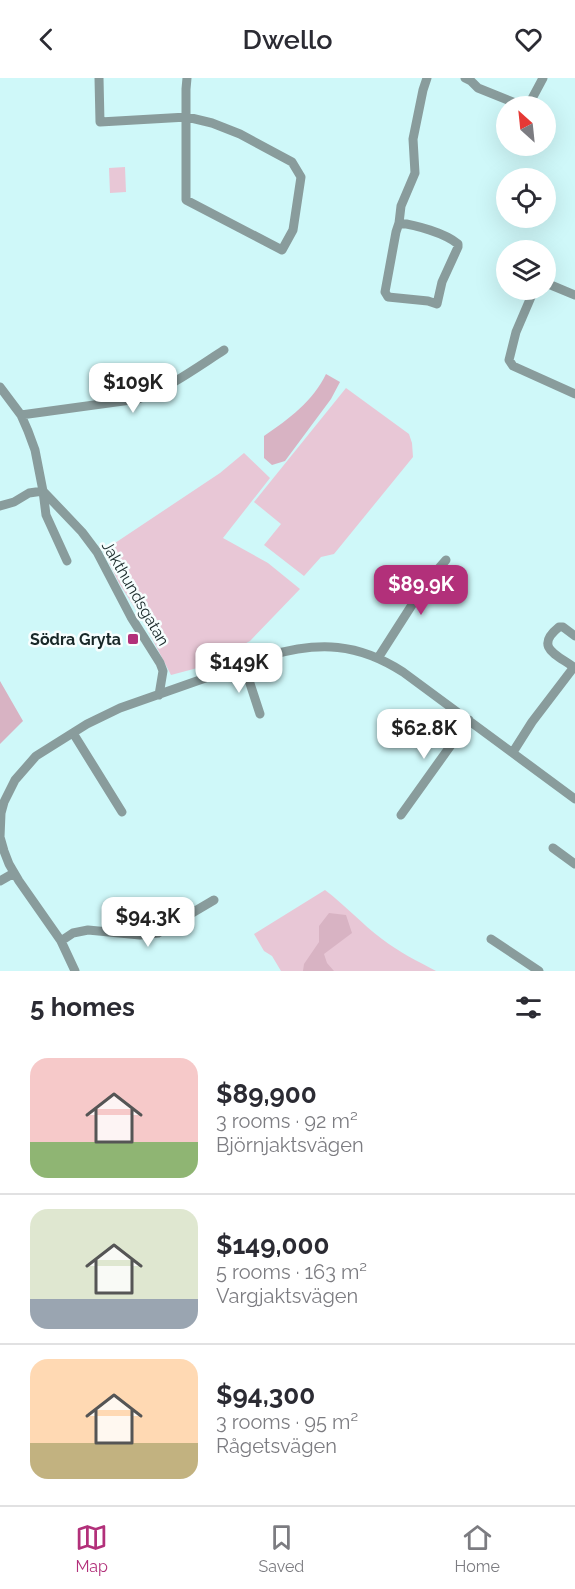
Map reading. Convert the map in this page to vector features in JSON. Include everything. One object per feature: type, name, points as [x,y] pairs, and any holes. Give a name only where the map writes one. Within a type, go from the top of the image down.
[{"type":"street","points":[[99,78],[100,122],[186,117],[212,123],[240,134],[292,162],[301,177],[293,230],[282,250],[186,200],[186,117],[186,89],[187,78]]},
{"type":"street","points":[[399,223],[440,234],[458,244],[442,282],[437,304],[388,297],[386,292],[401,206],[414,173],[413,139],[427,78]]},
{"type":"street","points":[[465,78],[478,88],[498,96]]},
{"type":"street","points":[[533,96],[543,78]]},
{"type":"street","points":[[556,287],[575,295]]},
{"type":"street","points":[[530,300],[516,332],[509,360],[513,366],[575,394]]},
{"type":"street","points":[[21,415],[138,399],[172,384],[224,350]]},
{"type":"street","points":[[0,387],[21,415],[35,450],[46,515],[68,561]]},
{"type":"street","points":[[0,506],[43,491]]},
{"type":"street","name":"Jakthundsgatan","points":[[43,491],[82,532],[103,561],[131,617],[164,671],[159,695]]},
{"type":"street","points":[[378,658],[432,576],[446,560]]},
{"type":"street","points":[[513,752],[532,722],[574,667],[550,650],[547,640],[559,627],[563,627],[575,636]]},
{"type":"street","points":[[75,971],[61,941],[14,873],[4,851],[0,837],[0,819],[4,802],[15,780],[36,756],[107,714],[244,665],[289,650],[312,646],[348,648],[378,658],[403,672],[575,799]]},
{"type":"street","points":[[244,665],[260,714]]},
{"type":"street","points":[[401,815],[469,720]]},
{"type":"street","points":[[73,733],[122,812]]},
{"type":"street","points":[[553,848],[575,864]]},
{"type":"street","points":[[0,881],[14,873]]},
{"type":"street","points":[[61,941],[73,933],[88,930],[140,935],[159,933],[214,900]]},
{"type":"street","points":[[490,939],[539,971]]},
{"type":"shaded area","points":[[125,167],[126,192],[110,193],[109,168]]},
{"type":"shaded area","points":[[326,374],[340,382],[331,399],[285,461],[272,465],[264,458],[264,436],[307,401]]},
{"type":"shaded area","points":[[346,388],[409,434],[413,457],[334,554],[321,557],[304,576],[264,545],[281,524],[254,502]]},
{"type":"shaded area","points":[[244,453],[270,478],[223,538],[268,563],[300,589],[250,641],[201,667],[171,675],[103,551],[220,473]]},
{"type":"shaded area","points":[[0,681],[23,721],[0,744]]},
{"type":"shaded area","points":[[325,890],[388,944],[436,971],[281,971],[272,956],[264,951],[254,934]]},
{"type":"shaded area","points":[[329,913],[346,915],[352,933],[324,954],[327,963],[334,971],[303,971],[304,964],[319,942],[319,926]]},
{"type":"place","name":"Södra Gryta","points":[[133,639]]}]
